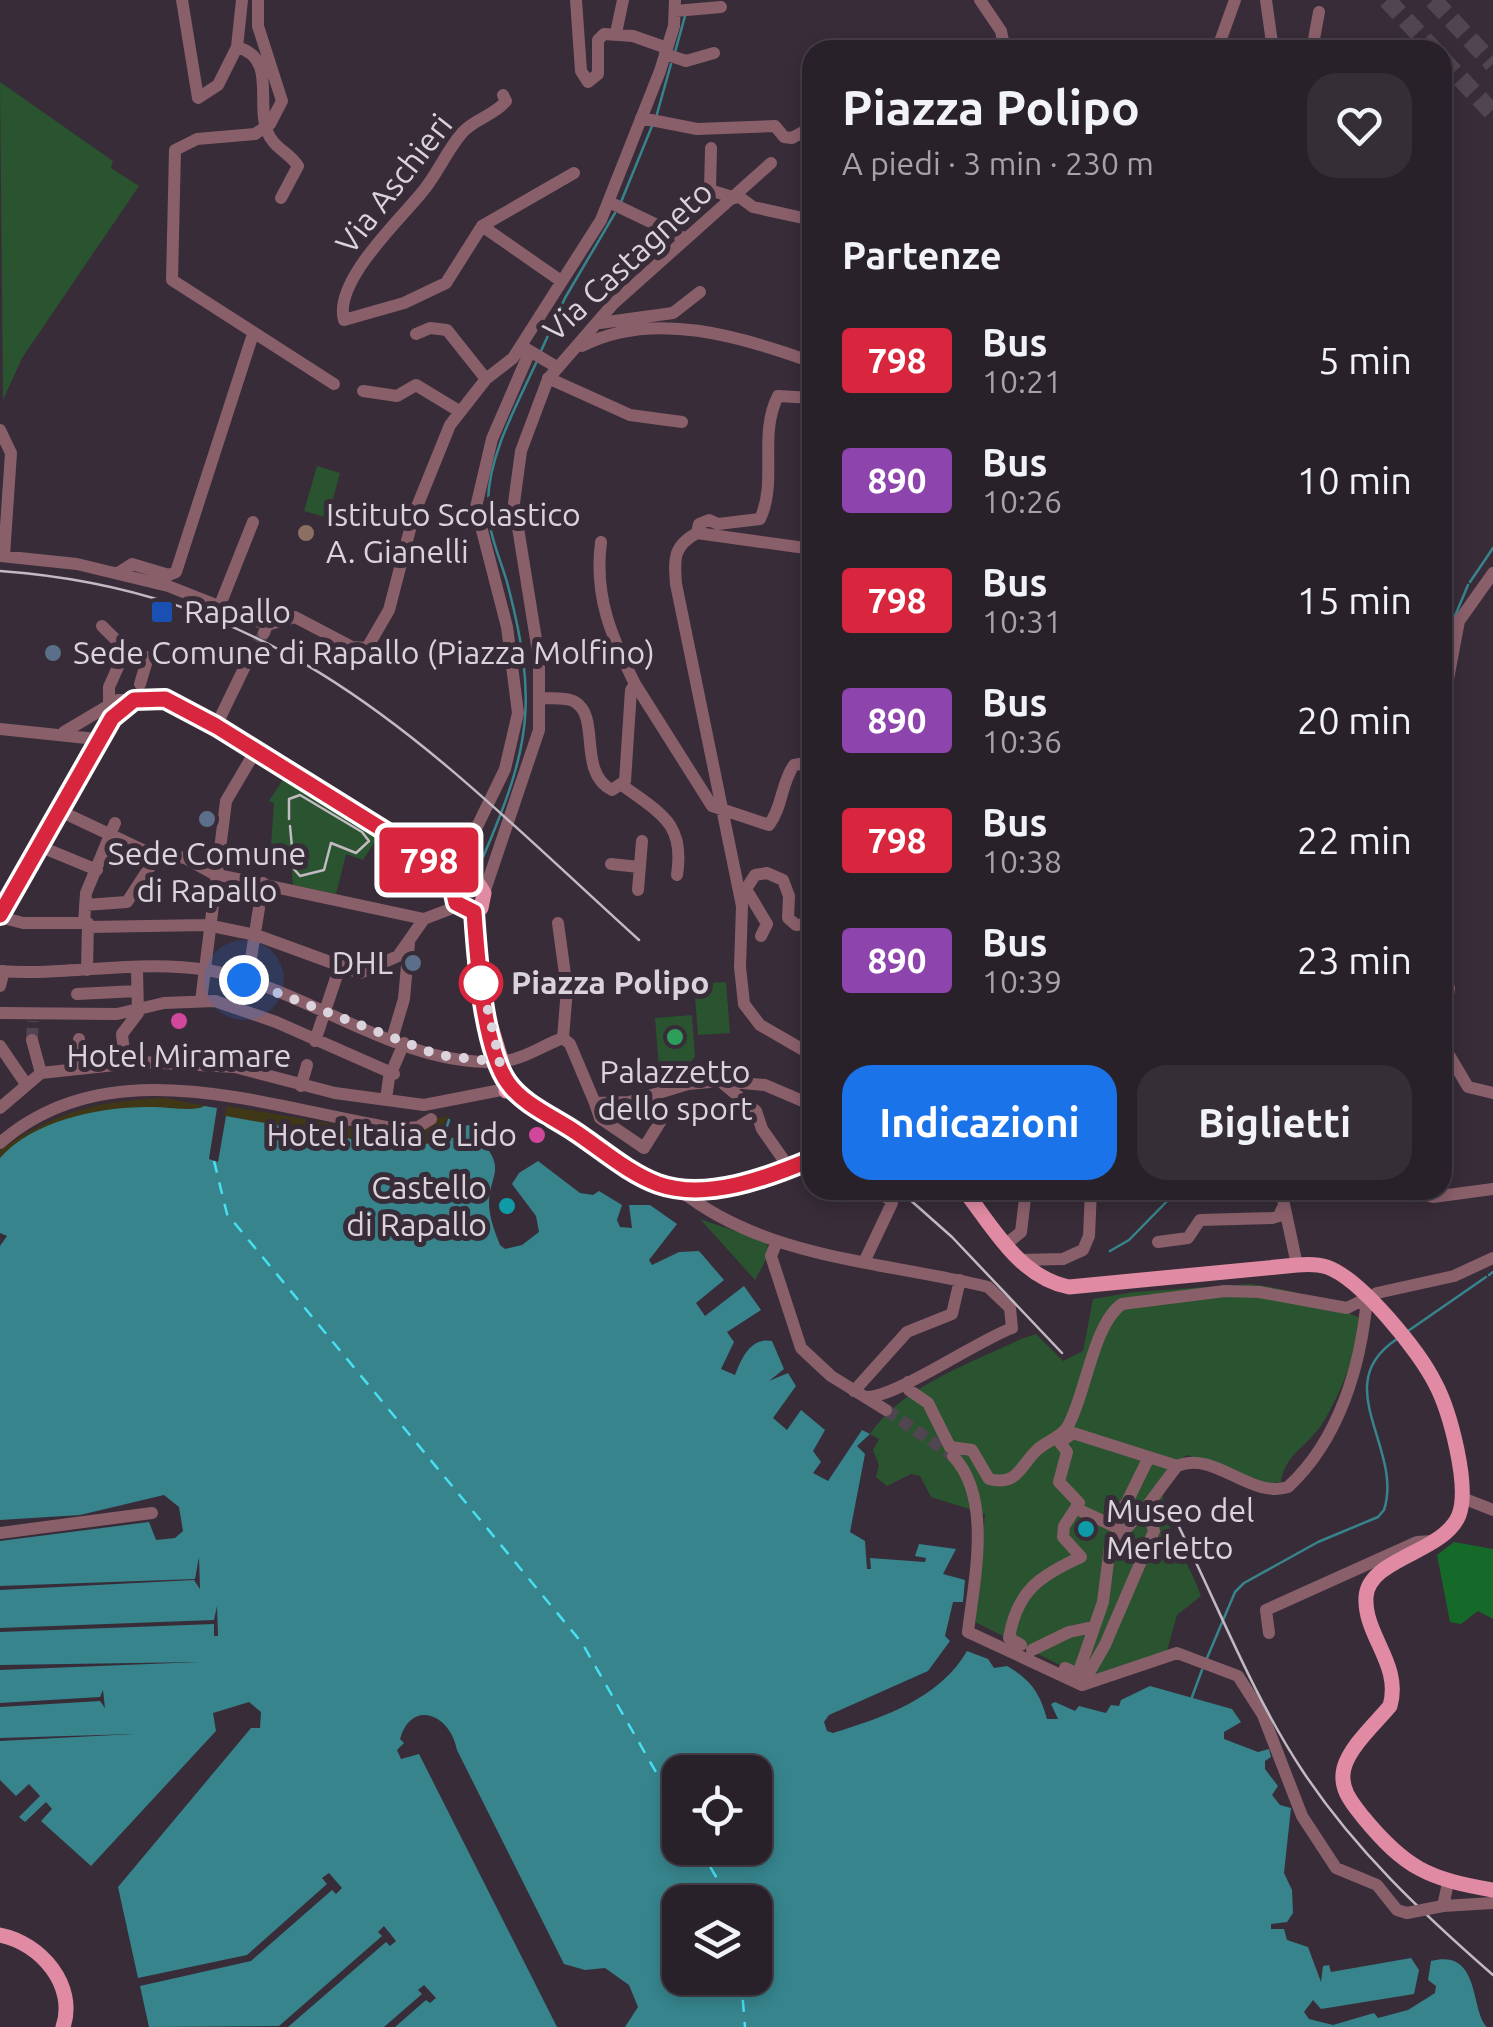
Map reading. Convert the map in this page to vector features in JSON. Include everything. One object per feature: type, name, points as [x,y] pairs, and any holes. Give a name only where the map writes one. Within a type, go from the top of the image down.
[{"type":"main road","points":[[0,916],[106,722],[134,700],[165,699],[256,750],[459,890],[493,1062],[510,1092],[657,1184],[680,1190],[712,1190],[802,1164]]},
{"type":"main road","points":[[459,890],[479,885],[484,894]]},
{"type":"main road","points":[[972,1200],[1019,1260],[1048,1283],[1069,1288],[1297,1265],[1326,1266],[1366,1298],[1405,1340],[1438,1387],[1464,1499],[1454,1526],[1434,1543],[1384,1570],[1368,1586],[1367,1607],[1392,1676],[1394,1696],[1347,1760],[1343,1773],[1349,1798],[1406,1864],[1448,1883],[1493,1890]]},
{"type":"main road","points":[[0,1935],[32,1948],[58,1977],[67,1993],[63,2027]]},
{"type":"street","points":[[182,0],[198,98],[218,85],[236,47],[242,0]]},
{"type":"street","points":[[258,0],[258,26],[282,101],[270,124],[255,134],[197,139],[175,150],[174,285],[334,384]]},
{"type":"street","points":[[576,0],[581,71],[588,82],[598,74],[598,40],[604,34],[616,33],[673,55],[714,53]]},
{"type":"street","points":[[616,33],[622,0]]},
{"type":"street","points":[[980,0],[1003,40]]},
{"type":"street","points":[[1221,40],[1235,0]]},
{"type":"street","points":[[1266,0],[1272,40]]},
{"type":"street","points":[[0,916],[23,922],[87,927],[207,925],[256,935],[360,973],[398,956],[424,919],[459,890],[480,820],[509,757],[518,705],[507,626],[478,520],[477,496],[492,439],[526,349],[609,202],[673,55],[681,9],[722,7]]},
{"type":"street","points":[[1314,40],[1319,12]]},
{"type":"street","points":[[236,47],[254,56],[262,68],[267,132],[274,145],[298,166],[281,198]]},
{"type":"street","name":"Via Aschieri","points":[[504,95],[506,101],[499,110],[461,134],[421,194],[374,246],[348,295],[342,317],[358,319],[446,282],[482,226],[574,173]]},
{"type":"street","points":[[643,119],[671,128],[775,126],[784,137],[792,138],[802,132]]},
{"type":"street","points":[[710,148],[710,190],[736,196],[752,207],[802,218]]},
{"type":"street","name":"Via Castagneto","points":[[552,369],[576,350],[612,304],[771,163]]},
{"type":"street","points":[[609,202],[684,238]]},
{"type":"street","points":[[482,226],[562,281]]},
{"type":"street","points":[[600,323],[673,314],[700,292]]},
{"type":"street","points":[[416,334],[430,328],[447,330],[486,379]]},
{"type":"street","points":[[576,350],[597,338],[660,330],[714,331],[802,359]]},
{"type":"street","points":[[118,573],[132,564],[173,576],[176,572],[253,334]]},
{"type":"street","points":[[526,349],[552,369],[630,414],[682,422]]},
{"type":"street","points":[[0,430],[11,452],[2,556],[118,573],[220,605],[266,629],[295,617],[352,647],[368,648],[388,610],[414,514],[459,411],[486,379],[526,349]]},
{"type":"street","points":[[484,894],[532,761],[542,698],[536,625],[514,502],[522,451],[552,369]]},
{"type":"street","points":[[363,391],[397,396],[416,385],[459,411]]},
{"type":"street","points":[[697,534],[700,524],[709,520],[718,524],[760,519],[767,505],[766,460],[773,406],[778,396],[802,397]]},
{"type":"street","points":[[220,605],[254,522]]},
{"type":"street","points":[[802,548],[697,534],[682,541],[675,552],[676,584],[749,939],[742,994],[751,1016],[802,1049]]},
{"type":"street","points":[[601,542],[598,564],[604,614],[635,684],[712,806],[769,825],[780,810],[786,776],[794,765],[802,764]]},
{"type":"street","points":[[1452,661],[1460,621],[1493,573]]},
{"type":"street","points":[[102,626],[117,641],[122,658],[109,687],[106,722]]},
{"type":"street","points":[[140,684],[148,657]]},
{"type":"street","points":[[216,726],[249,658]]},
{"type":"street","points":[[622,785],[635,684]]},
{"type":"street","points":[[542,698],[577,703],[584,714],[596,776],[612,790],[622,785]]},
{"type":"street","points":[[62,732],[88,720],[106,722]]},
{"type":"street","points":[[88,720],[106,722]]},
{"type":"street","points":[[0,729],[62,732],[106,722]]},
{"type":"street","points":[[201,1001],[207,925],[226,800],[256,750]]},
{"type":"street","points":[[622,785],[657,810],[676,832],[682,845],[677,875]]},
{"type":"street","points":[[58,810],[112,829],[164,855],[184,858],[214,874],[424,919]]},
{"type":"street","points":[[78,1017],[87,927],[85,903],[112,829]]},
{"type":"street","points":[[638,890],[642,841]]},
{"type":"street","points":[[39,846],[97,870]]},
{"type":"street","points":[[85,903],[129,900],[153,862],[164,855]]},
{"type":"street","points":[[611,864],[639,867]]},
{"type":"street","points":[[749,939],[767,924],[746,890],[755,875],[767,873],[782,880],[789,896],[788,918],[802,925]]},
{"type":"street","points":[[235,1008],[256,935],[264,883]]},
{"type":"street","points":[[558,923],[568,990],[562,1038]]},
{"type":"street","points":[[386,1099],[394,1074],[409,941]]},
{"type":"street","points":[[316,1040],[340,966]]},
{"type":"street","points":[[125,1062],[122,1034],[138,1013],[137,970]]},
{"type":"street","points":[[0,986],[2,971],[202,970],[244,980],[438,1055],[493,1062],[562,1038]]},
{"type":"street","points":[[78,994],[137,992]]},
{"type":"street","points":[[0,1013],[33,1018],[78,1017],[138,1013],[164,1003],[201,1001],[235,1008],[394,1074]]},
{"type":"street","points":[[562,1038],[570,1044],[600,1118],[644,1148],[662,1119]]},
{"type":"street","points":[[80,1039],[80,1067]]},
{"type":"street","points":[[32,1040],[41,1073]]},
{"type":"street","points":[[0,1046],[26,1084]]},
{"type":"street","points":[[1452,1059],[1468,1088],[1493,1092]]},
{"type":"street","points":[[0,1108],[41,1073],[125,1062],[235,1067],[301,1086],[438,1104],[510,1092]]},
{"type":"street","points":[[301,1086],[307,1065]]},
{"type":"street","points":[[688,1084],[699,1072]]},
{"type":"street","points":[[596,1103],[653,1098],[688,1084],[720,1081],[766,1085],[802,1101]]},
{"type":"street","points":[[720,1081],[756,1110],[762,1129],[790,1169]]},
{"type":"street","points":[[0,1142],[56,1106],[80,1098],[140,1089],[223,1097],[400,1129],[418,1127],[431,1118]]},
{"type":"street","points":[[1452,1194],[1493,1189]]},
{"type":"street","points":[[680,1190],[736,1225],[778,1241],[988,1288],[1014,1316],[1012,1328],[908,1382],[886,1404],[860,1394],[800,1348],[771,1256],[778,1241]]},
{"type":"street","points":[[865,1260],[892,1203],[889,1200]]},
{"type":"street","points":[[1006,1245],[1021,1232],[1025,1200]]},
{"type":"street","points":[[1019,1260],[1063,1259],[1083,1250],[1089,1236],[1091,1200]]},
{"type":"street","points":[[1282,1200],[1297,1265]]},
{"type":"street","points":[[1158,1242],[1188,1238],[1200,1220],[1272,1218],[1279,1216],[1282,1207]]},
{"type":"street","points":[[1058,1440],[1066,1430],[1107,1321],[1122,1304],[1224,1291],[1293,1296],[1347,1308],[1366,1298],[1454,1276],[1493,1258]]},
{"type":"street","points":[[860,1394],[906,1332],[952,1314],[960,1280]]},
{"type":"street","points":[[908,1382],[910,1390],[928,1402],[950,1447],[972,1450],[989,1479],[1004,1483],[1020,1474],[1036,1450],[1073,1432],[1177,1466],[1196,1462],[1266,1490],[1288,1487],[1330,1438],[1363,1339],[1366,1298]]},
{"type":"street","points":[[1058,1440],[1067,1452],[1060,1482],[1078,1499],[1078,1509],[1064,1526],[1063,1536],[1081,1557]]},
{"type":"street","points":[[953,1456],[962,1467],[980,1522],[968,1632],[1082,1685],[1177,1653],[1238,1676],[1252,1694],[1297,1806],[1336,1868],[1377,1885],[1396,1910],[1407,1913],[1493,1903]]},
{"type":"street","points":[[1108,1552],[1081,1557],[1041,1575],[1022,1596],[1009,1638],[1078,1674],[1103,1602],[1108,1552],[1149,1457]]},
{"type":"street","points":[[1117,1528],[1147,1506],[1177,1466]]},
{"type":"street","points":[[1464,1499],[1493,1510]]},
{"type":"street","points":[[1082,1685],[1105,1645],[1154,1531],[1147,1506]]},
{"type":"street","points":[[1078,1509],[1117,1528]]},
{"type":"street","points":[[0,1533],[152,1513]]},
{"type":"street","points":[[1269,1632],[1266,1610],[1417,1542],[1428,1539],[1434,1543]]},
{"type":"street","points":[[1032,1650],[1069,1632],[1094,1627]]},
{"type":"street","points":[[1443,1906],[1448,1883]]},
{"type":"green space","points":[[0,82],[113,161],[111,168],[139,186],[22,358],[3,400]]},
{"type":"green space","points":[[317,466],[340,473],[328,518],[304,511]]},
{"type":"green space","points":[[284,778],[378,837],[363,860],[346,854],[336,894],[293,885],[291,862],[270,859],[274,803],[269,801]]},
{"type":"green space","points":[[726,982],[730,1033],[698,1035],[694,984]]},
{"type":"green space","name":"Palazzetto dello sport","points":[[692,1015],[695,1057],[687,1065],[659,1068],[655,1018]]},
{"type":"green space","points":[[700,1219],[767,1242],[768,1256],[755,1280]]},
{"type":"green space","points":[[1250,1284],[1306,1295],[1359,1318],[1355,1345],[1327,1416],[1291,1459],[1281,1482],[1267,1483],[1187,1455],[1171,1469],[1164,1485],[1163,1503],[1175,1541],[1201,1596],[1177,1615],[1167,1651],[1113,1668],[1091,1681],[975,1622],[985,1514],[931,1497],[920,1476],[911,1474],[887,1486],[876,1477],[879,1465],[873,1450],[879,1439],[870,1434],[884,1417],[919,1389],[1021,1339],[1036,1334],[1063,1361],[1083,1351],[1093,1299],[1134,1292]]},
{"type":"green space","points":[[1454,1542],[1493,1549],[1493,1619],[1478,1611],[1461,1624],[1450,1622],[1437,1555]]},
{"type":"sand","points":[[166,1098],[210,1107],[128,1108],[89,1115],[52,1127],[0,1158],[0,1150],[20,1137],[78,1110]]},
{"type":"sand","points":[[227,1106],[409,1137],[425,1130],[434,1119],[449,1116],[432,1142],[387,1146],[224,1116]]},
{"type":"water","points":[[132,1107],[217,1108],[209,1159],[218,1162],[226,1116],[348,1138],[369,1146],[408,1148],[456,1137],[460,1127],[477,1123],[477,1147],[487,1148],[494,1163],[489,1208],[500,1245],[505,1249],[522,1245],[539,1232],[536,1216],[512,1184],[519,1173],[538,1161],[580,1193],[593,1195],[599,1191],[622,1205],[617,1220],[620,1227],[632,1228],[629,1205],[650,1205],[677,1224],[649,1260],[652,1265],[679,1252],[699,1251],[724,1280],[696,1303],[705,1316],[744,1286],[761,1310],[727,1332],[734,1342],[721,1369],[735,1375],[753,1345],[772,1341],[784,1369],[769,1381],[788,1373],[796,1386],[773,1418],[787,1430],[801,1410],[825,1430],[813,1451],[821,1462],[813,1473],[828,1481],[862,1430],[870,1434],[857,1446],[865,1454],[850,1532],[865,1541],[867,1569],[871,1569],[870,1558],[925,1562],[926,1558],[915,1556],[919,1544],[956,1549],[943,1574],[965,1580],[963,1602],[953,1602],[945,1636],[950,1641],[928,1671],[829,1715],[824,1722],[827,1731],[852,1727],[909,1704],[941,1682],[967,1651],[988,1659],[994,1668],[1007,1666],[1028,1682],[1038,1694],[1047,1719],[1058,1719],[1051,1704],[1055,1702],[1075,1711],[1079,1706],[1106,1713],[1111,1705],[1119,1706],[1121,1700],[1150,1686],[1232,1709],[1241,1722],[1224,1732],[1224,1739],[1258,1752],[1269,1749],[1271,1757],[1265,1761],[1265,1769],[1278,1786],[1272,1795],[1280,1805],[1291,1808],[1284,1873],[1292,1890],[1293,1913],[1287,1922],[1271,1924],[1271,1929],[1284,1929],[1287,1940],[1308,1947],[1321,1982],[1323,1966],[1329,1965],[1331,1972],[1411,1958],[1419,1970],[1414,1994],[1321,2009],[1313,2000],[1304,2012],[1309,2019],[1333,2025],[1374,2013],[1378,2018],[1408,2010],[1435,1993],[1436,1986],[1428,1980],[1431,1961],[1447,1959],[1466,1972],[1487,2027],[625,2027],[638,2007],[629,1985],[605,1968],[585,1970],[564,1964],[453,1737],[439,1720],[421,1715],[405,1726],[400,1739],[404,1743],[397,1750],[401,1759],[419,1754],[557,2027],[395,2027],[426,2000],[430,2003],[436,1998],[424,1985],[418,1990],[422,1994],[384,2027],[288,2027],[386,1942],[390,1946],[396,1941],[384,1926],[378,1932],[382,1936],[279,2026],[149,2027],[140,1986],[251,1961],[332,1890],[336,1894],[342,1888],[329,1873],[322,1878],[327,1884],[247,1955],[138,1978],[118,1887],[251,1728],[260,1728],[261,1712],[249,1702],[213,1713],[216,1731],[91,1866],[41,1821],[52,1809],[46,1802],[25,1822],[19,1817],[40,1796],[29,1784],[16,1796],[0,1780],[0,1741],[134,1734],[0,1738],[0,1707],[100,1701],[105,1708],[103,1690],[100,1697],[0,1703],[0,1670],[199,1662],[0,1665],[0,1632],[214,1624],[214,1636],[218,1636],[217,1606],[214,1620],[0,1628],[0,1590],[194,1580],[200,1589],[199,1557],[195,1579],[0,1586],[0,1541],[149,1522],[156,1540],[175,1538],[183,1531],[179,1507],[164,1495],[80,1515],[0,1520],[0,1246],[7,1236],[0,1233],[0,1158],[31,1134],[70,1118]]},
{"type":"waterway","points":[[675,52],[685,16]]},
{"type":"waterway","points":[[657,114],[671,64]]},
{"type":"waterway","points":[[621,202],[652,126]]},
{"type":"waterway","points":[[541,351],[565,298],[615,213]]},
{"type":"waterway","points":[[483,857],[520,752],[526,692],[517,623],[489,523],[488,501],[493,466],[505,430],[536,363]]},
{"type":"waterway","points":[[1470,582],[1493,548]]},
{"type":"waterway","points":[[1455,616],[1468,585]]},
{"type":"waterway","points":[[442,1142],[449,1120]]},
{"type":"waterway","points":[[1110,1251],[1129,1240],[1168,1200]]},
{"type":"waterway","points":[[1489,1275],[1493,1272]]},
{"type":"waterway","points":[[1408,1331],[1486,1277]]},
{"type":"waterway","points":[[1207,1658],[1235,1592],[1244,1583],[1318,1542],[1378,1517],[1384,1510],[1385,1464],[1367,1397],[1368,1376],[1377,1357],[1397,1339]]},
{"type":"waterway","points":[[1192,1697],[1202,1670]]},
{"type":"ferry route","points":[[214,1161],[227,1214],[582,1643],[662,1783]]},
{"type":"ferry route","points":[[709,1865],[721,1885]]},
{"type":"ferry route","points":[[742,1995],[745,2027]]},
{"type":"tunnel","points":[[1387,0],[1425,40]]},
{"type":"tunnel","points":[[1433,0],[1493,64]]},
{"type":"tunnel","points":[[1452,70],[1493,113]]},
{"type":"tunnel","points":[[249,658],[264,633]]},
{"type":"tunnel","points":[[32,1040],[33,1021]]},
{"type":"tunnel","points":[[886,1410],[953,1456]]},
{"type":"railway","points":[[0,571],[103,585],[194,612],[277,648],[353,694],[425,748],[639,940]]},
{"type":"railway","points":[[289,819],[289,799],[300,795],[362,832],[369,841],[356,853],[331,843],[324,870],[300,876],[294,869],[290,826]]},
{"type":"railway","points":[[910,1200],[952,1237],[1062,1353]]},
{"type":"railway","points":[[1168,1505],[1248,1673],[1283,1739],[1322,1799],[1390,1879],[1493,1975]]},
{"type":"bus line","name":"798","points":[[0,915],[96,739],[112,718],[134,700],[165,699],[216,726],[449,871],[456,903],[465,911],[474,912],[490,1029],[510,1086],[524,1100],[642,1176],[680,1190],[712,1190],[802,1164]]},
{"type":"place","name":"Istituto Scolastico A. Gianelli","points":[[306,533]]},
{"type":"place","name":"Rapallo","points":[[162,612]]},
{"type":"place","name":"Sede Comune di Rapallo (Piazza Molfino)","points":[[53,653]]},
{"type":"place","name":"Sede Comune di Rapallo","points":[[207,819]]},
{"type":"place","name":"DHL","points":[[413,963]]},
{"type":"place","name":"Piazza Polipo","points":[[481,983]]},
{"type":"place","name":"Hotel Miramare","points":[[179,1021]]},
{"type":"place","name":"Palazzetto dello sport","points":[[675,1037]]},
{"type":"place","name":"Hotel Italia e Lido","points":[[537,1135]]},
{"type":"place","name":"Castello di Rapallo","points":[[507,1206]]},
{"type":"place","name":"Museo del Merletto","points":[[1086,1529]]},
{"type":"route","points":[[244,980],[438,1055],[500,1062],[480,976],[481,983]]}]
